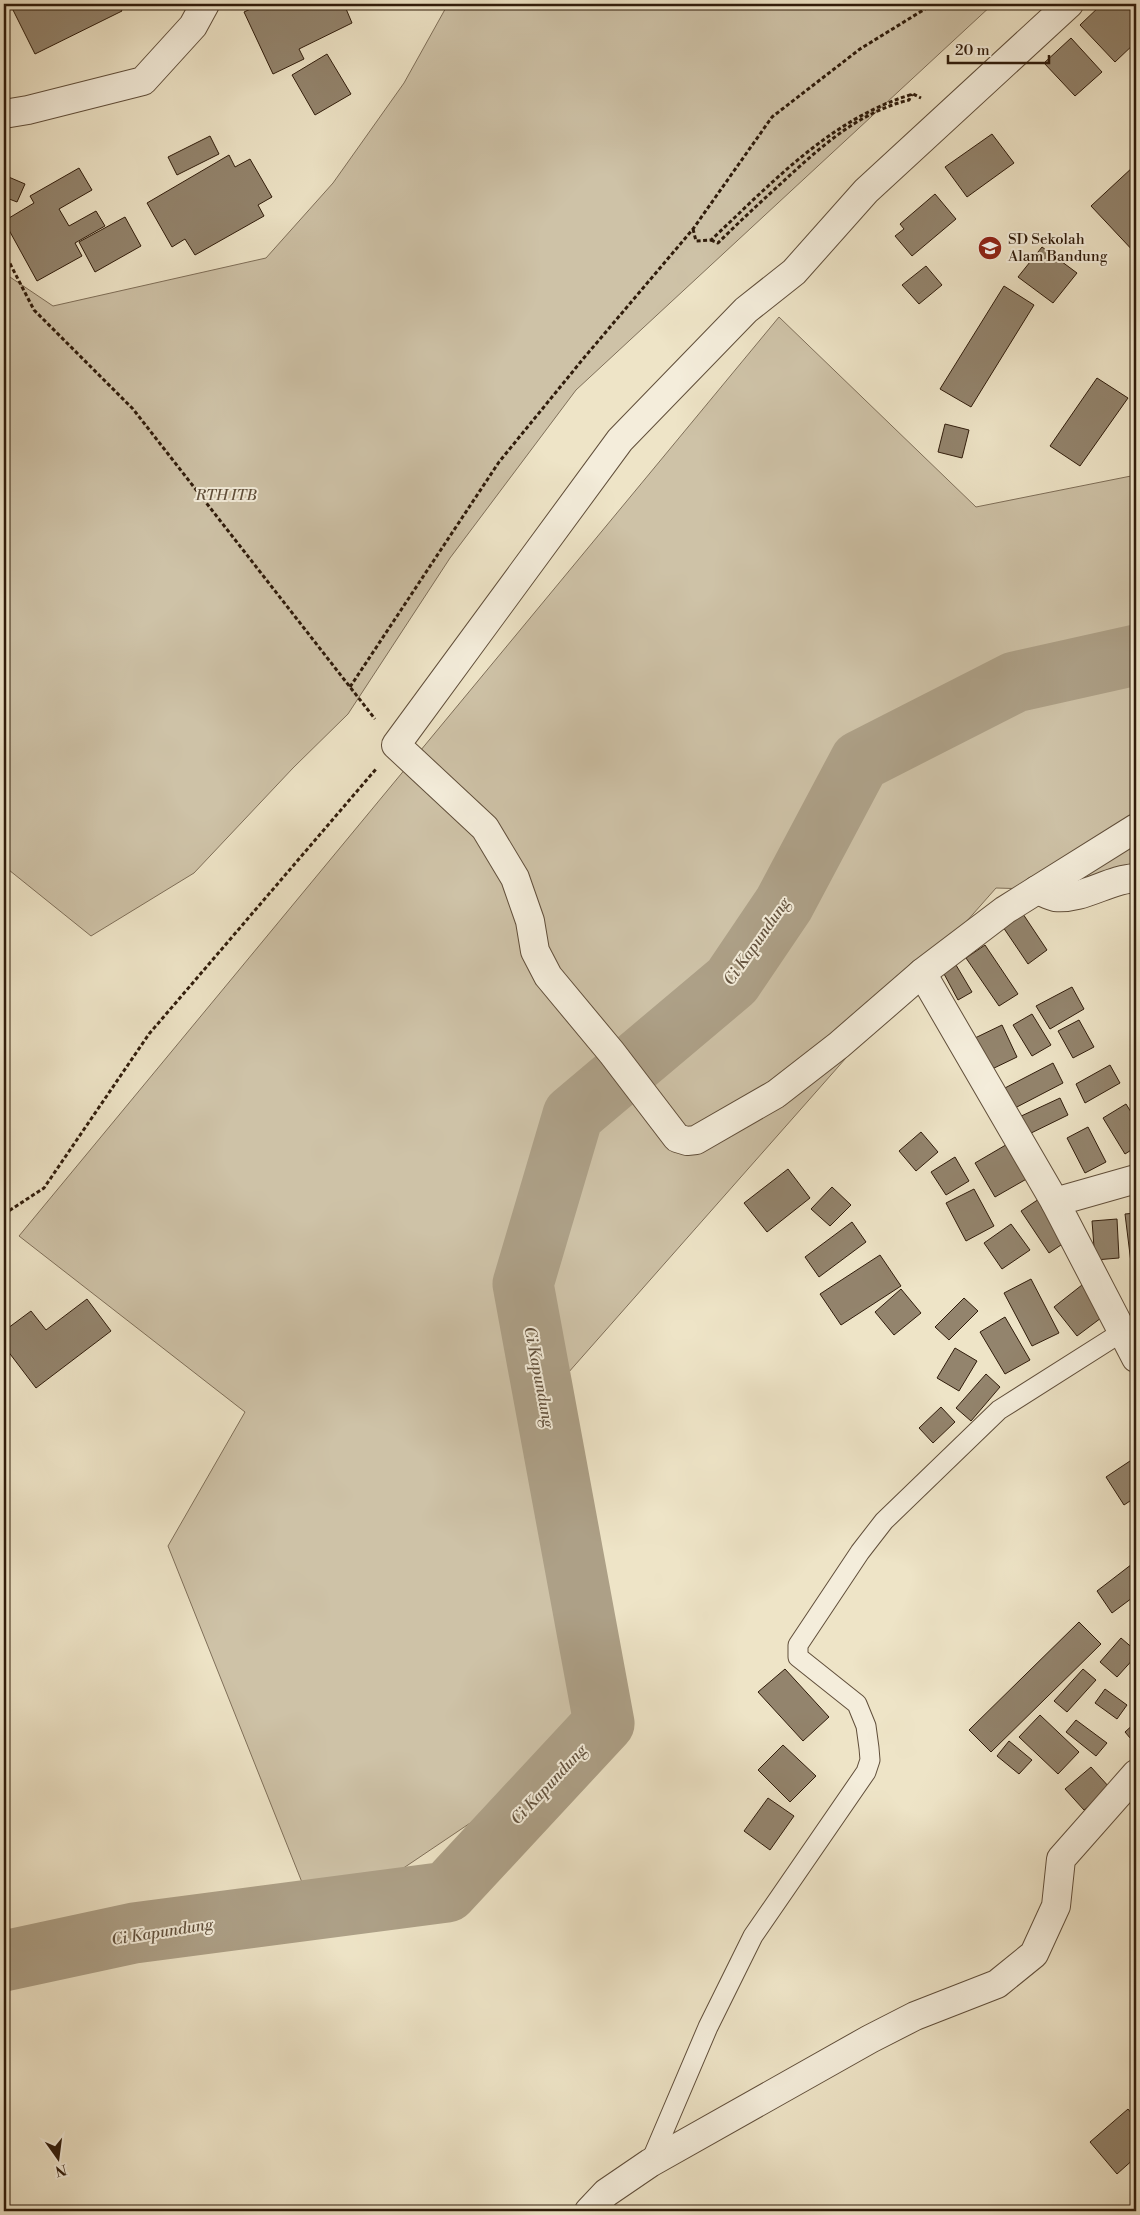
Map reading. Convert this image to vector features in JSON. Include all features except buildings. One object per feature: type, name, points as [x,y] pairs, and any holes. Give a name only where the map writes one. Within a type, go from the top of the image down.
[{"type":"street","points":[[4,114],[28,110],[143,81],[193,26],[205,4]]},
{"type":"street","points":[[1068,4],[866,191],[794,272],[746,310],[620,440],[396,745],[485,828],[515,878],[530,921],[535,951],[548,976],[612,1053],[677,1138],[687,1141],[696,1140],[776,1094],[839,1045],[922,973],[1006,910],[1136,828]]},
{"type":"street","points":[[1037,890],[1055,897],[1077,895],[1127,878],[1136,878]]},
{"type":"street","points":[[922,973],[1055,1202],[1136,1358]]},
{"type":"street","points":[[1055,1202],[1136,1179]]},
{"type":"street","points":[[589,2211],[606,2193],[650,2163],[870,2039],[915,2016],[997,1984],[1034,1954],[1056,1906],[1061,1859],[1136,1774]]},
{"type":"lane","points":[[650,2163],[708,2027],[753,1936],[866,1772],[870,1760],[866,1726],[857,1704],[798,1657],[798,1645],[860,1552],[884,1521],[999,1410],[1122,1332]]},
{"type":"path","points":[[350,687],[500,462],[582,359],[693,229],[772,117],[860,49],[933,4]]},
{"type":"path","points":[[693,229],[696,241],[711,240],[718,243],[828,140],[858,120],[882,109],[910,100],[913,94]]},
{"type":"path","points":[[711,240],[826,136],[880,106],[913,94],[935,106],[945,118]]},
{"type":"path","points":[[4,252],[34,310],[133,409],[396,745],[149,1034],[44,1188],[4,1214]]},
{"type":"green space","name":"RTH ITB","points":[[448,4],[993,4],[576,390],[450,558],[348,714],[293,768],[194,873],[91,936],[4,866],[4,273],[53,306],[266,258],[333,183],[404,83]]},
{"type":"green space","points":[[779,317],[976,507],[1136,475],[1136,892],[996,888],[530,1416],[580,1749],[319,1925],[168,1546],[245,1412],[19,1236]]},
{"type":"waterway","name":"Ci Kapundung","points":[[4,1961],[134,1933],[447,1892],[604,1723],[523,1284],[573,1115],[732,981],[784,904],[860,761],[1015,682],[1136,655]]},
{"type":"place","name":"SD Sekolah Alam Bandung","points":[[990,248]]}]
